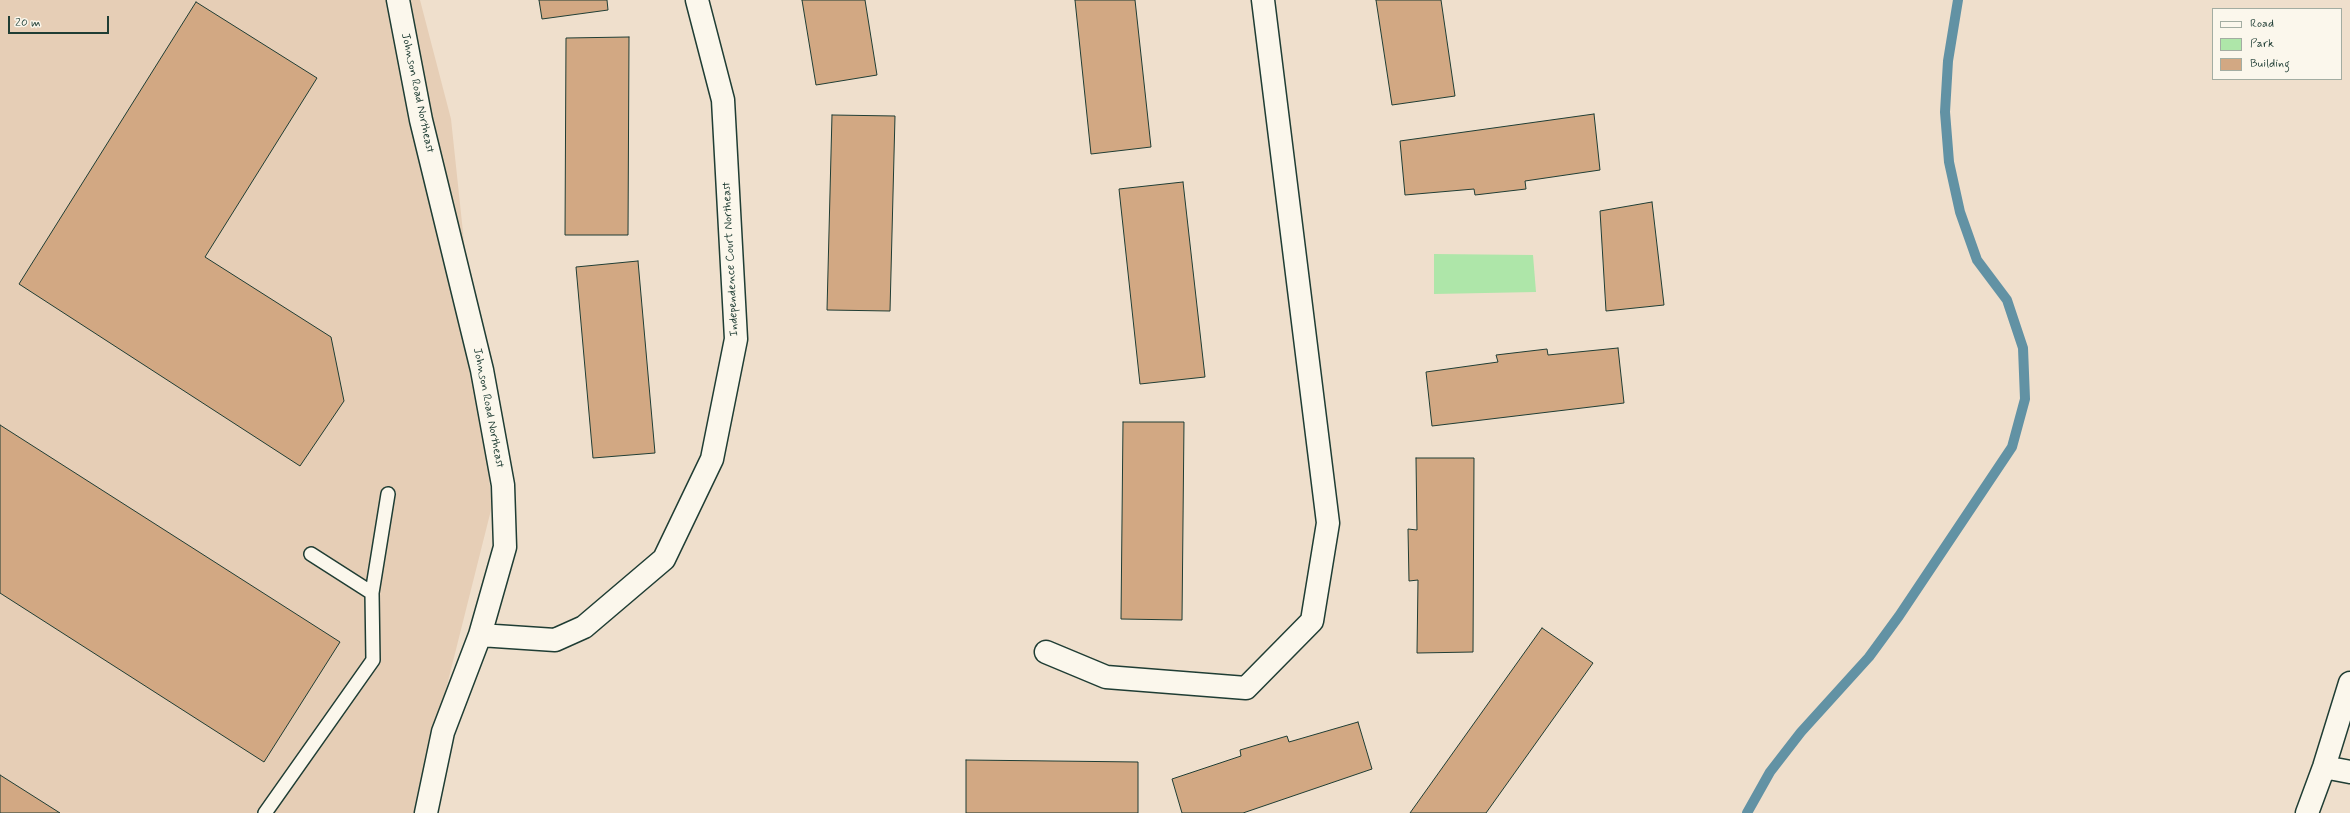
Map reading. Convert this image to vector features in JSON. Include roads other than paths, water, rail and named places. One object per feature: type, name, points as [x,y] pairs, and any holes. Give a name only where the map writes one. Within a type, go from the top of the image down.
[{"type":"street","name":"Johnson Road Northeast","points":[[398,0],[421,120],[482,370],[504,485],[505,547],[480,635],[443,732],[426,813]]},
{"type":"street","name":"Independence Court Northeast","points":[[480,635],[555,640],[584,627],[664,559],[712,459],[736,339],[722,100],[697,0]]},
{"type":"street","points":[[1046,652],[1106,677],[1246,688],[1312,620],[1328,523],[1263,0]]},
{"type":"street","points":[[2307,813],[2324,767],[2350,683]]},
{"type":"street","points":[[2324,767],[2350,772]]},
{"type":"lane","points":[[266,813],[373,660],[372,593],[388,494]]},
{"type":"lane","points":[[311,554],[372,593]]},
{"type":"waterway","points":[[1747,813],[1770,772],[1801,732],[1869,657],[1899,616],[2012,447],[2025,399],[2023,348],[2007,300],[1977,260],[1960,212],[1949,162],[1945,112],[1948,61],[1958,0]]}]
